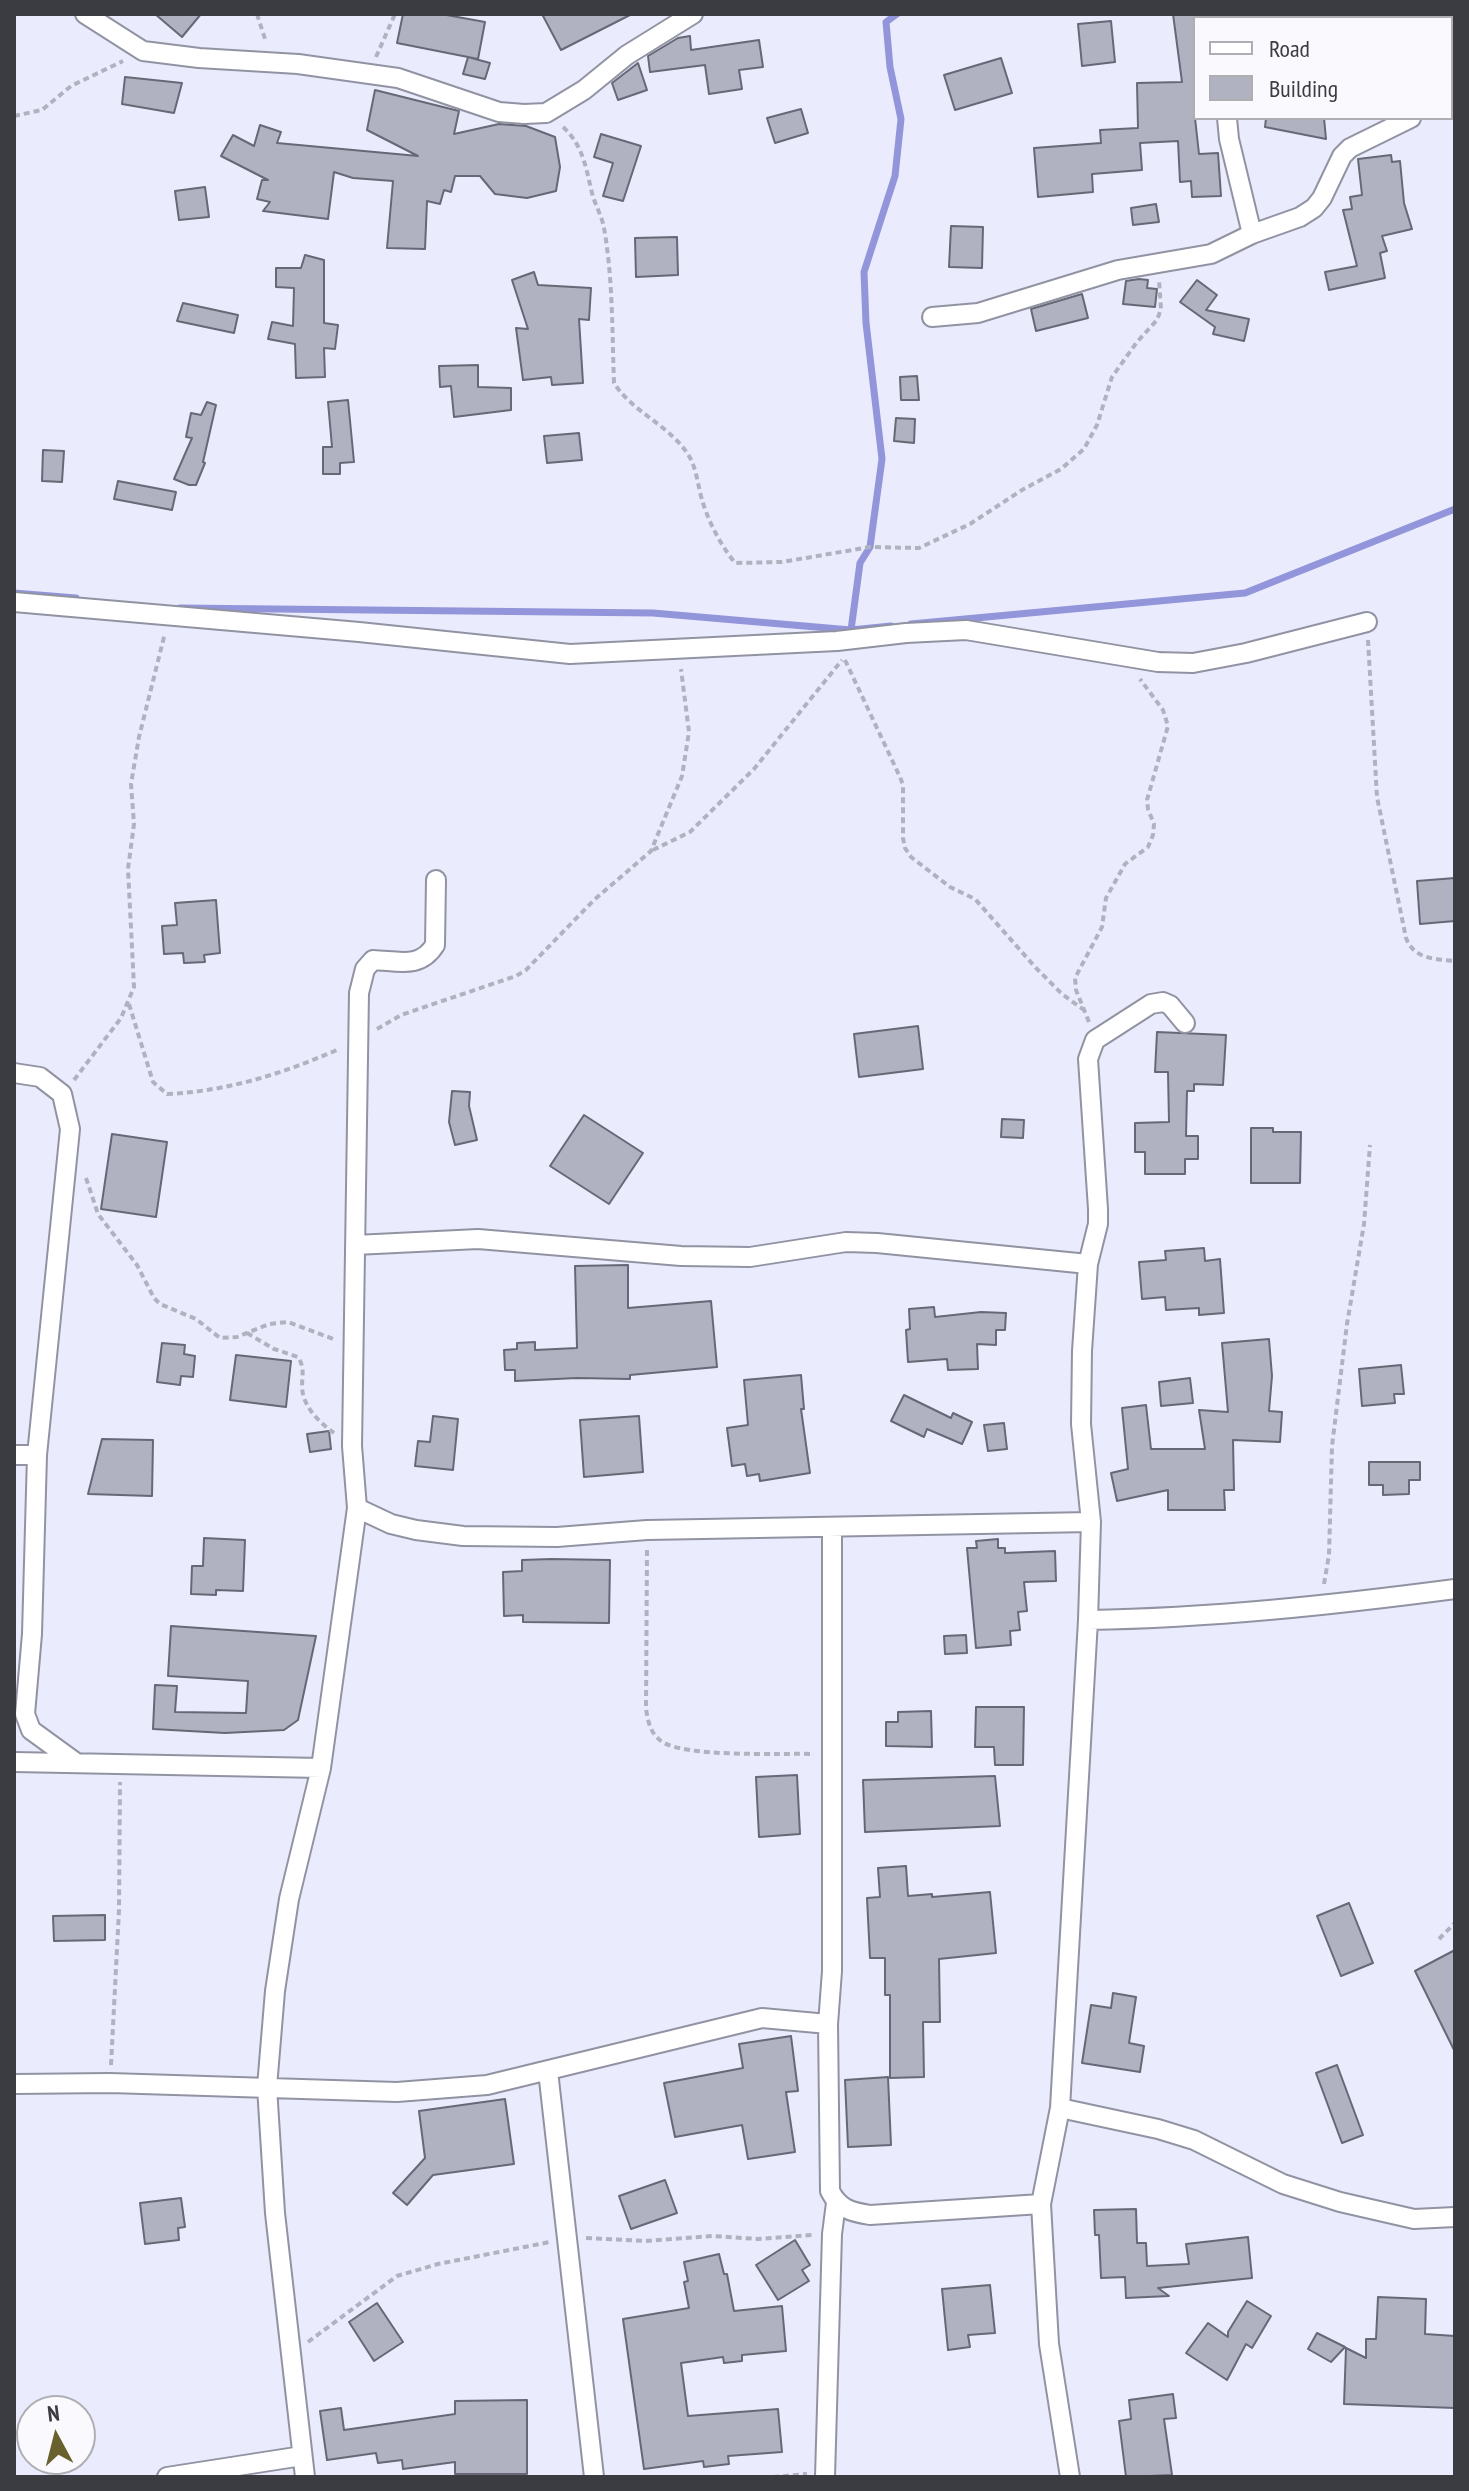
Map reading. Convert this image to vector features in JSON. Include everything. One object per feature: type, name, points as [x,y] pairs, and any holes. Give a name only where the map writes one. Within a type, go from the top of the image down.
[{"type":"street","points":[[85,14],[143,51],[272,62],[398,78],[499,112],[546,113],[584,90],[627,55],[693,14]]},
{"type":"street","points":[[1227,120],[1252,234]]},
{"type":"street","points":[[932,317],[978,313],[1118,270],[1211,254],[1252,234],[1300,217],[1314,208],[1342,156],[1350,148],[1407,120]]},
{"type":"street","points":[[14,602],[170,614],[570,654],[678,649],[841,649],[906,633],[966,630],[1158,662],[1193,663],[1246,653],[1367,622]]},
{"type":"street","points":[[305,2477],[275,2213],[267,2087],[275,1991],[289,1899],[321,1768],[357,1508],[352,1446],[359,993],[365,969],[373,960],[418,962],[425,959],[435,945],[436,880]]},
{"type":"street","points":[[1070,2477],[1049,2344],[1041,2204],[1060,2108],[1088,1620],[1091,1522],[1081,1424],[1082,1351],[1088,1264],[1098,1209],[1087,1072],[1090,1050],[1095,1040],[1151,1004],[1163,1002],[1170,1005],[1185,1023]]},
{"type":"street","points":[[14,1073],[40,1077],[62,1094],[70,1129],[37,1455],[32,1634],[25,1714],[31,1730],[75,1762]]},
{"type":"street","points":[[355,1245],[478,1239],[681,1256],[750,1257],[846,1242],[1088,1264]]},
{"type":"street","points":[[14,1455],[37,1455]]},
{"type":"street","points":[[357,1508],[391,1524],[463,1536],[557,1537],[647,1530],[1091,1522]]},
{"type":"street","points":[[832,1527],[832,1971],[828,2024],[830,2191],[836,2203],[851,2212],[870,2215],[1041,2204]]},
{"type":"street","points":[[1088,1620],[1159,1619],[1320,1606],[1455,1589]]},
{"type":"street","points":[[14,1762],[321,1768]]},
{"type":"street","points":[[14,2084],[110,2083],[397,2092],[487,2085],[762,2018],[828,2024]]},
{"type":"street","points":[[548,2071],[594,2477]]},
{"type":"street","points":[[1060,2108],[1194,2140],[1283,2184],[1340,2202],[1414,2219],[1455,2217]]},
{"type":"street","points":[[825,2475],[832,2234],[836,2203]]},
{"type":"street","points":[[167,2477],[302,2456]]},
{"type":"path","points":[[257,14],[272,62]]},
{"type":"path","points":[[368,74],[395,14]]},
{"type":"path","points":[[14,116],[42,110],[71,86],[143,51]]},
{"type":"path","points":[[546,113],[574,137],[586,164],[603,225],[611,288],[614,383],[622,396],[675,438],[690,458],[703,504],[723,548],[735,563],[782,562],[870,547],[919,548],[970,524],[1061,469],[1084,449],[1097,425],[1112,377],[1157,320],[1161,309],[1157,262]]},
{"type":"path","points":[[62,1094],[129,1004],[135,972],[128,869],[134,824],[131,784],[139,737],[170,614]]},
{"type":"path","points":[[1367,622],[1377,797],[1406,938],[1409,947],[1418,954],[1429,959],[1455,961]]},
{"type":"path","points":[[651,851],[682,776],[689,732],[678,649]]},
{"type":"path","points":[[129,1004],[153,1082],[167,1094],[201,1092],[269,1077],[358,1041],[401,1015],[516,976],[526,970],[594,900],[651,851],[690,832],[754,769],[841,649],[900,777],[905,848],[911,857],[950,887],[975,899],[1036,968],[1062,994],[1084,1010]]},
{"type":"path","points":[[1095,1040],[1076,990],[1075,978],[1102,927],[1106,898],[1125,864],[1148,847],[1153,835],[1154,824],[1147,800],[1168,726],[1163,710],[1123,655]]},
{"type":"path","points":[[1320,1606],[1329,1555],[1332,1446],[1347,1324],[1364,1224],[1370,1145]]},
{"type":"path","points":[[84,1172],[98,1214],[137,1265],[160,1304],[196,1319],[220,1338],[237,1337],[269,1324],[288,1322],[353,1347]]},
{"type":"path","points":[[247,1333],[274,1349],[298,1357],[304,1373],[302,1388],[306,1404],[325,1426],[352,1446]]},
{"type":"path","points":[[647,1530],[646,1709],[650,1728],[659,1740],[686,1751],[833,1754]]},
{"type":"path","points":[[110,2083],[119,1910],[120,1763]]},
{"type":"path","points":[[1439,1939],[1455,1923]]},
{"type":"path","points":[[293,2353],[397,2276],[438,2264],[567,2239],[758,2239],[832,2234]]},
{"type":"path","points":[[773,2477],[825,2475]]},
{"type":"building","points":[[155,14],[201,14],[182,37]]},
{"type":"building","points":[[403,14],[441,14],[485,22],[478,59],[397,43]]},
{"type":"building","points":[[542,14],[632,14],[561,50]]},
{"type":"building","points":[[1173,14],[1195,14],[1193,120],[1199,154],[1218,153],[1221,196],[1192,197],[1191,181],[1180,182],[1178,141],[1140,143],[1142,170],[1092,174],[1093,192],[1038,197],[1034,148],[1101,143],[1100,130],[1138,128],[1137,83],[1182,82]]},
{"type":"building","points":[[1111,21],[1115,62],[1082,66],[1078,24]]},
{"type":"building","points":[[690,36],[691,50],[759,40],[763,67],[739,70],[742,89],[709,94],[705,65],[650,72],[648,56],[678,38]]},
{"type":"building","points":[[468,57],[490,63],[485,79],[463,74]]},
{"type":"building","points":[[1001,58],[1012,93],[955,110],[944,75]]},
{"type":"building","points":[[638,63],[647,90],[618,100],[612,83]]},
{"type":"building","points":[[125,77],[182,83],[174,113],[122,104]]},
{"type":"building","points":[[375,90],[459,111],[454,134],[499,124],[526,126],[555,137],[560,167],[556,191],[527,198],[495,194],[480,176],[455,176],[451,192],[444,190],[440,204],[427,201],[425,249],[387,248],[393,181],[353,178],[334,172],[328,219],[263,211],[270,202],[257,199],[262,180],[268,180],[221,156],[233,135],[254,146],[260,125],[281,132],[277,143],[418,156],[367,130]]},
{"type":"building","points":[[801,109],[808,133],[775,143],[767,118]]},
{"type":"building","points":[[1266,120],[1324,120],[1326,139],[1265,127]]},
{"type":"building","points":[[601,134],[641,146],[623,201],[603,196],[613,163],[594,157]]},
{"type":"building","points":[[1391,155],[1392,162],[1400,161],[1404,203],[1412,229],[1382,236],[1387,251],[1380,253],[1385,278],[1329,290],[1325,272],[1357,266],[1343,210],[1352,209],[1350,197],[1362,195],[1358,159]]},
{"type":"building","points":[[205,187],[209,217],[179,220],[175,191]]},
{"type":"building","points":[[1156,204],[1159,222],[1133,225],[1131,208]]},
{"type":"building","points":[[951,226],[983,227],[982,268],[949,267]]},
{"type":"building","points":[[677,237],[678,275],[636,277],[635,238]]},
{"type":"building","points":[[305,255],[324,260],[324,323],[338,325],[335,349],[324,348],[325,377],[296,378],[295,344],[268,339],[272,322],[293,326],[294,288],[276,287],[276,268],[301,268]]},
{"type":"building","points":[[534,272],[538,285],[591,288],[589,320],[579,319],[583,383],[552,385],[551,377],[523,380],[516,328],[528,329],[512,280]]},
{"type":"building","points":[[1148,280],[1147,288],[1157,289],[1155,307],[1123,304],[1126,281]]},
{"type":"building","points":[[1197,280],[1217,295],[1206,310],[1249,319],[1244,341],[1213,334],[1215,327],[1180,302]]},
{"type":"building","points":[[1082,294],[1088,318],[1036,331],[1031,309]]},
{"type":"building","points":[[183,303],[238,315],[234,333],[177,321]]},
{"type":"building","points":[[478,365],[478,387],[511,388],[511,410],[454,417],[451,386],[440,387],[439,366]]},
{"type":"building","points":[[917,376],[919,400],[901,400],[900,377]]},
{"type":"building","points":[[348,400],[354,462],[340,463],[340,474],[323,474],[323,447],[332,447],[328,402]]},
{"type":"building","points":[[207,402],[216,405],[205,463],[196,485],[189,485],[174,479],[192,438],[186,437],[191,413],[201,415]]},
{"type":"building","points":[[896,418],[915,419],[914,443],[894,441]]},
{"type":"building","points":[[579,433],[582,460],[547,463],[544,436]]},
{"type":"building","points":[[43,450],[64,451],[62,482],[42,481]]},
{"type":"building","points":[[118,481],[176,492],[172,510],[114,499]]},
{"type":"building","points":[[1455,878],[1455,921],[1420,924],[1417,881]]},
{"type":"building","points":[[216,900],[220,953],[204,955],[205,962],[184,963],[183,953],[164,954],[162,926],[177,925],[175,903]]},
{"type":"building","points":[[918,1026],[923,1069],[859,1077],[854,1034]]},
{"type":"building","points":[[1157,1032],[1226,1035],[1223,1085],[1194,1084],[1194,1091],[1187,1091],[1186,1136],[1198,1136],[1198,1159],[1185,1159],[1185,1174],[1145,1174],[1145,1152],[1135,1152],[1135,1123],[1169,1122],[1168,1072],[1155,1072]]},
{"type":"building","points":[[452,1091],[470,1092],[469,1106],[477,1140],[455,1145],[449,1122]]},
{"type":"building","points":[[584,1115],[643,1153],[609,1204],[550,1166]]},
{"type":"building","points":[[1002,1119],[1024,1120],[1023,1138],[1001,1137]]},
{"type":"building","points":[[1251,1128],[1301,1132],[1300,1183],[1251,1183]]},
{"type":"building","points":[[112,1134],[167,1142],[156,1217],[101,1209]]},
{"type":"building","points":[[1204,1248],[1205,1261],[1220,1259],[1224,1313],[1199,1315],[1199,1308],[1166,1310],[1165,1297],[1142,1299],[1139,1262],[1166,1260],[1165,1251]]},
{"type":"building","points":[[628,1265],[628,1308],[711,1301],[717,1367],[630,1375],[630,1379],[515,1381],[515,1370],[505,1370],[504,1350],[517,1349],[517,1343],[535,1342],[535,1350],[577,1348],[575,1266]]},
{"type":"building","points":[[934,1307],[935,1317],[981,1312],[1006,1313],[1005,1330],[996,1330],[996,1345],[977,1344],[978,1369],[948,1370],[947,1359],[908,1362],[906,1330],[910,1329],[909,1309]]},
{"type":"building","points":[[1269,1339],[1272,1376],[1269,1411],[1282,1412],[1280,1442],[1233,1440],[1234,1490],[1224,1490],[1225,1510],[1168,1510],[1168,1490],[1117,1501],[1111,1473],[1128,1469],[1122,1408],[1146,1405],[1151,1449],[1205,1449],[1199,1410],[1228,1412],[1222,1343]]},
{"type":"building","points":[[162,1343],[185,1345],[184,1354],[195,1356],[193,1377],[181,1376],[180,1385],[157,1382]]},
{"type":"building","points":[[236,1355],[291,1361],[286,1407],[230,1400]]},
{"type":"building","points":[[1401,1365],[1404,1394],[1394,1394],[1395,1403],[1362,1406],[1359,1369]]},
{"type":"building","points":[[801,1375],[804,1409],[801,1409],[810,1473],[760,1481],[759,1474],[747,1476],[745,1464],[732,1466],[727,1428],[748,1425],[744,1380]]},
{"type":"building","points":[[1190,1378],[1193,1403],[1161,1406],[1159,1382]]},
{"type":"building","points":[[904,1395],[951,1418],[953,1413],[972,1422],[962,1444],[927,1429],[924,1437],[891,1421]]},
{"type":"building","points":[[433,1416],[458,1419],[453,1470],[415,1466],[418,1441],[430,1442]]},
{"type":"building","points":[[639,1416],[643,1472],[584,1477],[580,1420]]},
{"type":"building","points":[[1004,1423],[1007,1449],[988,1451],[984,1425]]},
{"type":"building","points":[[329,1431],[331,1449],[310,1452],[307,1434]]},
{"type":"building","points":[[102,1439],[153,1440],[152,1496],[88,1494]]},
{"type":"building","points":[[1369,1462],[1420,1462],[1420,1480],[1409,1480],[1409,1494],[1383,1495],[1383,1485],[1369,1485]]},
{"type":"building","points":[[204,1538],[245,1540],[243,1591],[216,1590],[216,1595],[191,1594],[192,1566],[203,1566]]},
{"type":"building","points":[[998,1539],[998,1548],[1005,1548],[1005,1553],[1055,1551],[1056,1581],[1024,1582],[1027,1611],[1018,1612],[1020,1630],[1010,1631],[1011,1645],[976,1648],[967,1548],[977,1548],[976,1541]]},
{"type":"building","points":[[522,1560],[610,1560],[609,1623],[523,1622],[523,1615],[504,1616],[503,1572],[522,1571]]},
{"type":"building","points":[[171,1626],[316,1636],[298,1720],[284,1730],[225,1733],[153,1729],[155,1685],[177,1686],[175,1712],[246,1713],[248,1681],[168,1676]]},
{"type":"building","points":[[966,1635],[967,1653],[945,1654],[944,1636]]},
{"type":"building","points":[[976,1707],[1024,1707],[1023,1765],[995,1765],[994,1747],[975,1747]]},
{"type":"building","points":[[931,1711],[932,1747],[886,1746],[886,1722],[898,1722],[898,1712]]},
{"type":"building","points":[[797,1775],[800,1834],[759,1837],[756,1777]]},
{"type":"building","points":[[995,1776],[1000,1826],[865,1832],[863,1780]]},
{"type":"building","points":[[906,1866],[908,1896],[990,1892],[996,1953],[939,1959],[940,2022],[923,2022],[924,2077],[890,2078],[890,1995],[885,1995],[885,1958],[870,1958],[867,1898],[880,1897],[878,1868]]},
{"type":"building","points":[[1349,1903],[1373,1963],[1341,1976],[1317,1916]]},
{"type":"building","points":[[105,1915],[105,1940],[54,1941],[53,1916]]},
{"type":"building","points":[[1455,1950],[1455,2052],[1415,1971]]},
{"type":"building","points":[[1113,1993],[1136,1997],[1129,2043],[1144,2046],[1140,2072],[1082,2063],[1091,2005],[1111,2008]]},
{"type":"building","points":[[791,2036],[798,2091],[786,2092],[795,2152],[748,2159],[742,2125],[675,2137],[664,2083],[743,2068],[739,2044]]},
{"type":"building","points":[[1337,2065],[1363,2135],[1342,2143],[1316,2073]]},
{"type":"building","points":[[888,2077],[891,2145],[848,2147],[845,2080]]},
{"type":"building","points":[[505,2099],[514,2164],[433,2175],[407,2205],[393,2193],[425,2158],[419,2111]]},
{"type":"building","points":[[665,2180],[677,2213],[631,2229],[619,2196]]},
{"type":"building","points":[[181,2198],[185,2227],[178,2228],[179,2240],[145,2244],[140,2203]]},
{"type":"building","points":[[1136,2209],[1137,2243],[1146,2243],[1147,2266],[1189,2264],[1186,2244],[1248,2237],[1252,2278],[1158,2288],[1169,2296],[1126,2298],[1125,2277],[1101,2278],[1099,2235],[1095,2235],[1094,2210]]},
{"type":"building","points":[[795,2240],[810,2265],[802,2270],[809,2281],[778,2300],[756,2265]]},
{"type":"building","points":[[719,2254],[724,2274],[727,2274],[734,2311],[782,2306],[786,2351],[742,2355],[742,2361],[724,2363],[723,2357],[681,2363],[688,2416],[778,2409],[782,2452],[728,2456],[729,2464],[704,2467],[703,2461],[644,2469],[623,2319],[689,2308],[684,2262]]},
{"type":"building","points":[[990,2285],[995,2333],[968,2335],[970,2347],[948,2350],[942,2289]]},
{"type":"building","points":[[1378,2297],[1426,2299],[1425,2334],[1455,2336],[1455,2408],[1344,2404],[1346,2348],[1366,2358],[1366,2339],[1376,2339]]},
{"type":"building","points":[[1247,2301],[1271,2316],[1252,2348],[1246,2344],[1227,2380],[1186,2353],[1208,2323],[1228,2337]]},
{"type":"building","points":[[377,2303],[403,2342],[374,2361],[349,2322]]},
{"type":"building","points":[[1317,2333],[1345,2347],[1331,2362],[1308,2349]]},
{"type":"building","points":[[1173,2394],[1176,2418],[1164,2419],[1172,2475],[1126,2477],[1119,2421],[1131,2419],[1129,2400]]},
{"type":"building","points":[[527,2400],[527,2474],[455,2474],[455,2462],[403,2469],[402,2460],[378,2463],[376,2453],[327,2460],[320,2411],[341,2408],[344,2430],[455,2414],[455,2401]]},
{"type":"waterway","points":[[851,630],[860,563],[870,547],[882,459],[866,323],[864,272],[895,176],[901,119],[890,67],[886,22],[897,14]]},
{"type":"waterway","points":[[911,624],[1245,593],[1455,509]]},
{"type":"waterway","points":[[14,593],[76,598]]},
{"type":"waterway","points":[[180,608],[653,613],[851,630],[891,626]]}]
